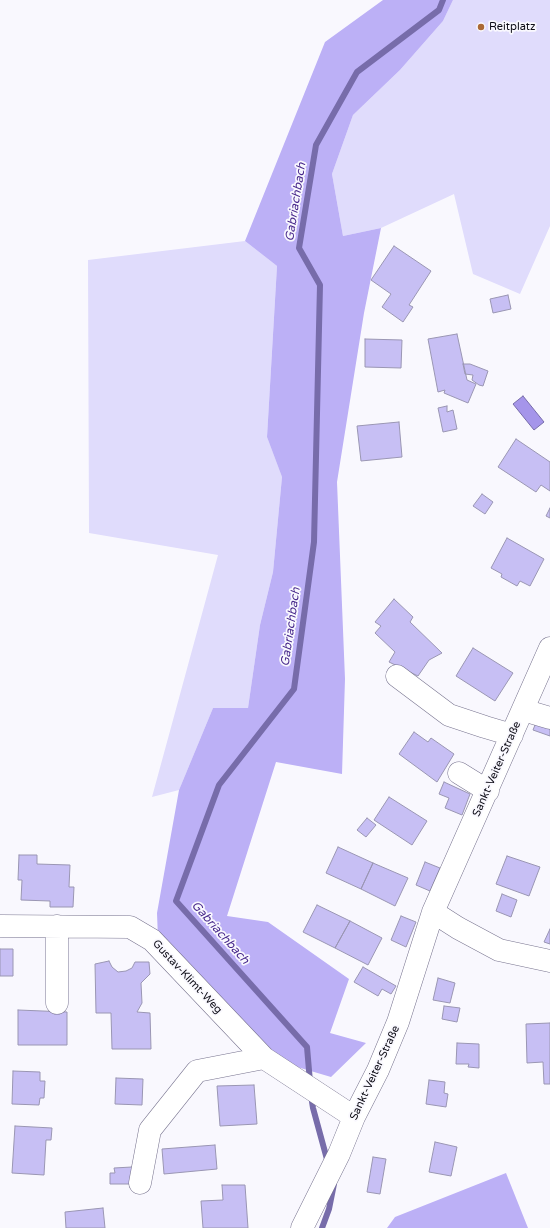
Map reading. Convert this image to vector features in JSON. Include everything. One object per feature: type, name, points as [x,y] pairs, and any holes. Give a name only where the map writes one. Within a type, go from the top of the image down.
[{"type":"street","name":"Sankt-Veiter-Straße","points":[[302,1228],[339,1154],[354,1117],[378,1070],[398,1022],[433,912],[523,710],[546,670],[550,648]]},
{"type":"street","points":[[397,676],[449,715],[512,735]]},
{"type":"street","points":[[523,710],[550,718]]},
{"type":"street","points":[[459,773],[488,791]]},
{"type":"street","points":[[433,912],[458,928],[499,950],[550,961]]},
{"type":"street","name":"Gustav-Klimt-Weg","points":[[0,926],[130,927],[152,940],[264,1058],[354,1117]]},
{"type":"street","points":[[57,926],[57,1003]]},
{"type":"street","points":[[140,1183],[150,1130],[197,1071],[264,1058]]},
{"type":"shaded area","points":[[383,0],[453,0],[443,21],[400,70],[353,115],[332,174],[343,236],[381,228],[364,313],[337,482],[345,679],[342,774],[276,762],[227,916],[268,922],[349,979],[330,1033],[366,1043],[331,1077],[277,1061],[158,939],[157,913],[179,790],[213,708],[248,708],[260,625],[273,572],[282,477],[267,437],[277,266],[245,241],[325,42]]},
{"type":"shaded area","points":[[453,0],[550,0],[550,226],[520,294],[473,274],[454,194],[381,228],[343,236],[332,174],[353,115],[400,70],[443,21]]},
{"type":"shaded area","points":[[245,241],[277,266],[267,437],[282,477],[273,572],[260,625],[248,708],[213,708],[179,790],[152,797],[218,555],[89,533],[88,260]]},
{"type":"shaded area","points":[[523,396],[544,422],[534,430],[513,404]]},
{"type":"shaded area","points":[[506,1173],[528,1228],[387,1228],[395,1217]]},
{"type":"building","points":[[394,246],[431,271],[409,305],[413,307],[403,322],[382,307],[391,294],[371,280]]},
{"type":"building","points":[[508,295],[511,309],[493,313],[490,299]]},
{"type":"building","points":[[457,334],[467,380],[476,384],[468,403],[444,393],[445,390],[438,392],[428,339]]},
{"type":"building","points":[[365,339],[402,340],[401,368],[365,367]]},
{"type":"building","points":[[463,364],[470,364],[488,371],[483,386],[472,380],[473,375],[465,374]]},
{"type":"building","points":[[447,406],[447,412],[453,410],[457,429],[443,432],[438,408]]},
{"type":"building","points":[[399,422],[402,457],[361,461],[357,426]]},
{"type":"building","points":[[516,439],[550,462],[550,491],[541,485],[536,492],[498,467]]},
{"type":"building","points":[[482,494],[493,502],[485,514],[473,506]]},
{"type":"building","points":[[550,508],[550,518],[546,516]]},
{"type":"building","points":[[507,538],[544,559],[530,586],[520,581],[517,586],[501,577],[502,574],[491,568]]},
{"type":"building","points":[[394,599],[413,617],[410,622],[442,653],[429,660],[418,676],[389,662],[395,652],[375,633],[381,626],[375,622]]},
{"type":"building","points":[[473,648],[513,673],[495,701],[456,676]]},
{"type":"building","points":[[537,720],[550,725],[550,736],[533,730]]},
{"type":"building","points":[[414,732],[428,742],[431,738],[454,754],[437,782],[399,754]]},
{"type":"building","points":[[444,782],[470,794],[462,815],[445,808],[449,798],[439,794]]},
{"type":"building","points":[[389,797],[427,821],[412,845],[374,820]]},
{"type":"building","points":[[367,818],[376,825],[366,837],[357,830]]},
{"type":"building","points":[[338,847],[373,863],[361,889],[326,873]]},
{"type":"building","points":[[19,855],[37,855],[37,864],[70,865],[69,887],[74,887],[73,907],[50,907],[50,901],[21,900],[22,880],[18,880]]},
{"type":"building","points":[[507,856],[540,867],[529,896],[496,884]]},
{"type":"building","points":[[425,862],[440,868],[430,891],[416,885]]},
{"type":"building","points":[[373,863],[408,878],[395,906],[361,889]]},
{"type":"building","points":[[502,894],[517,900],[511,917],[496,911]]},
{"type":"building","points":[[317,905],[350,921],[335,948],[303,932]]},
{"type":"building","points":[[401,916],[416,922],[406,947],[391,940]]},
{"type":"building","points":[[350,921],[382,938],[368,965],[335,948]]},
{"type":"building","points":[[550,929],[550,944],[544,942]]},
{"type":"building","points":[[0,949],[13,949],[13,976],[0,976]]},
{"type":"building","points":[[109,961],[112,967],[118,972],[126,971],[132,968],[135,962],[149,962],[150,974],[141,983],[142,1003],[137,1012],[150,1013],[151,1049],[112,1049],[111,1013],[96,1013],[95,964]]},
{"type":"building","points":[[363,967],[396,986],[391,994],[382,989],[378,996],[354,982]]},
{"type":"building","points":[[438,978],[455,983],[450,1003],[433,1000]]},
{"type":"building","points":[[444,1006],[460,1008],[457,1022],[442,1019]]},
{"type":"building","points":[[18,1010],[67,1012],[67,1045],[18,1045]]},
{"type":"building","points":[[550,1023],[550,1084],[544,1084],[543,1062],[527,1063],[526,1024]]},
{"type":"building","points":[[457,1043],[479,1044],[479,1068],[468,1067],[469,1064],[456,1064]]},
{"type":"building","points":[[13,1071],[40,1072],[40,1081],[45,1081],[44,1098],[40,1098],[39,1105],[12,1104]]},
{"type":"building","points":[[116,1078],[143,1079],[142,1105],[115,1104]]},
{"type":"building","points":[[429,1080],[445,1082],[444,1093],[448,1094],[446,1107],[426,1104]]},
{"type":"building","points":[[254,1085],[257,1124],[220,1126],[217,1086]]},
{"type":"building","points":[[15,1126],[52,1128],[51,1140],[46,1140],[44,1175],[12,1173]]},
{"type":"building","points":[[435,1142],[457,1147],[451,1176],[429,1172]]},
{"type":"building","points":[[215,1145],[217,1169],[164,1174],[162,1149]]},
{"type":"building","points":[[373,1157],[386,1159],[380,1194],[367,1192]]},
{"type":"building","points":[[132,1167],[132,1184],[110,1184],[110,1173],[115,1173],[114,1168]]},
{"type":"building","points":[[222,1185],[245,1185],[248,1228],[203,1228],[201,1201],[223,1200]]},
{"type":"building","points":[[103,1208],[105,1228],[66,1228],[65,1212]]},
{"type":"waterway","name":"Gabriachbach","points":[[310,1082],[307,1047],[176,901],[219,785],[294,689],[314,542],[320,285],[299,248],[316,145],[357,72],[439,10],[443,0]]},
{"type":"waterway","name":"Gabriachbach","points":[[311,1095],[313,1108],[328,1163]]},
{"type":"waterway","name":"Gabriachbach","points":[[322,1228],[329,1209],[334,1184]]},
{"type":"place","name":"Reitplatz","points":[[481,27]]}]
